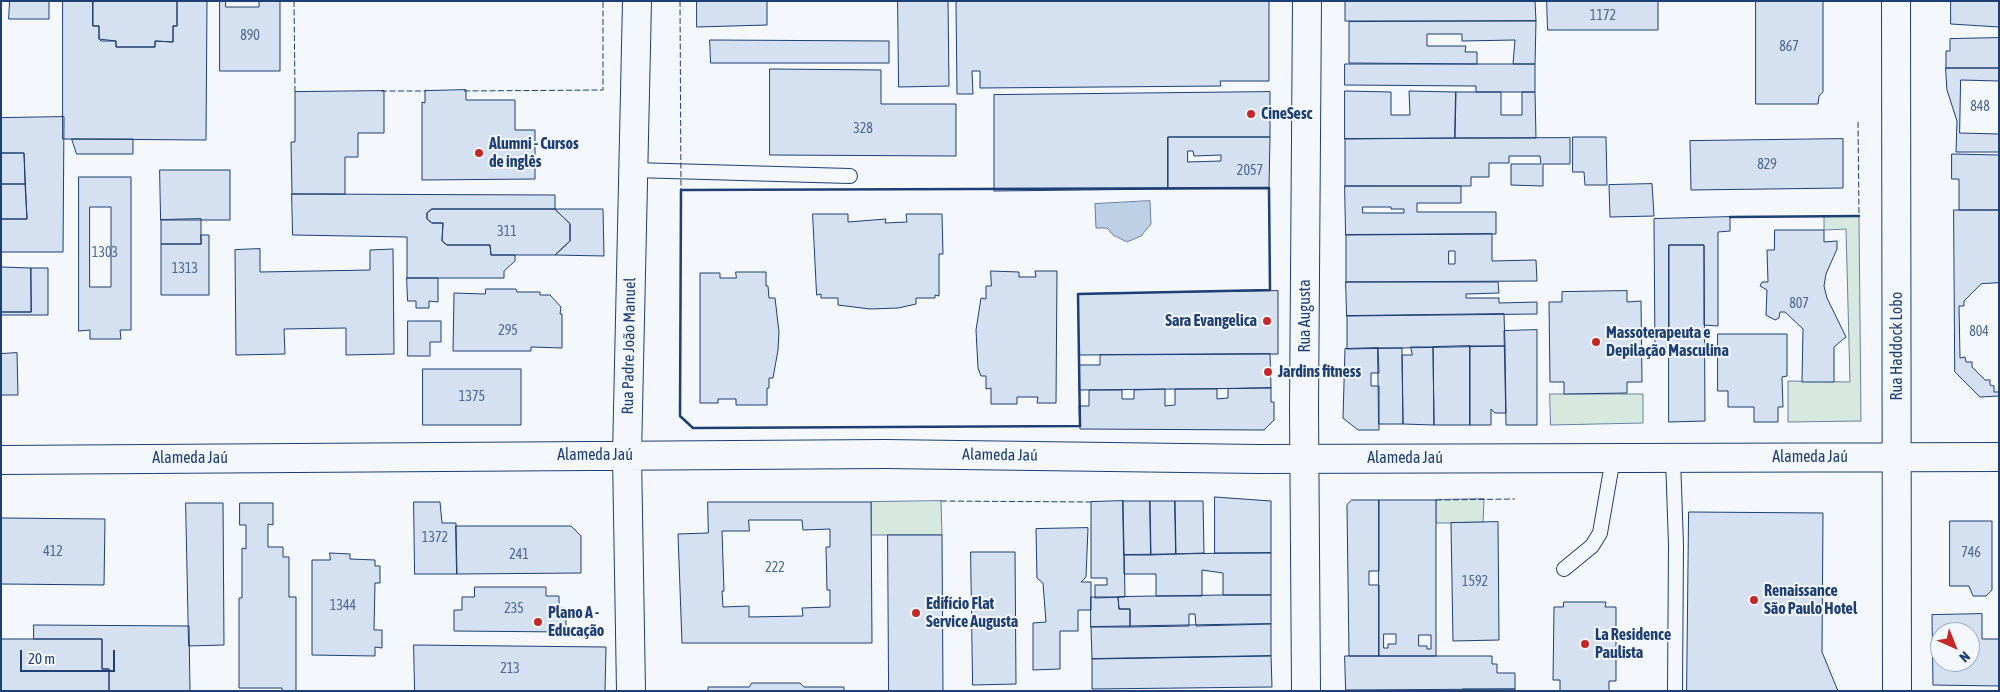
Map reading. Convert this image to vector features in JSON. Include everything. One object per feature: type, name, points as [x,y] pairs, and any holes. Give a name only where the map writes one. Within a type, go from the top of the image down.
[{"type":"street","name":"Rua Padre João Manuel","points":[[631,691],[627,455],[637,1]]},
{"type":"street","name":"Rua Augusta","points":[[1306,691],[1307,1]]},
{"type":"street","name":"Rua Haddock Lobo","points":[[1896,1],[1897,691]]},
{"type":"street","name":"Alameda Jaú","points":[[1,460],[885,454],[1305,458],[1999,457]]},
{"type":"lane","points":[[633,170],[850,176]]},
{"type":"lane","points":[[1564,569],[1592,546],[1600,533],[1613,458]]},
{"type":"lane","points":[[1673,458],[1676,545],[1675,691]]},
{"type":"shaded area","points":[[1859,216],[1861,421],[1788,422],[1788,381],[1850,382],[1846,229],[1824,230],[1824,217]]},
{"type":"shaded area","points":[[1550,394],[1643,394],[1643,423],[1551,425]]},
{"type":"shaded area","points":[[1484,499],[1483,523],[1436,523],[1436,500]]},
{"type":"shaded area","points":[[941,501],[942,535],[871,535],[871,502]]},
{"type":"water","points":[[1150,201],[1151,224],[1141,236],[1127,242],[1113,235],[1107,228],[1096,228],[1095,204]]},
{"type":"building","points":[[10,1],[49,1],[49,19],[9,19]]},
{"type":"building","points":[[63,1],[93,1],[93,26],[99,26],[99,39],[116,41],[116,47],[155,47],[155,41],[173,42],[173,26],[177,26],[177,1],[207,1],[206,140],[63,139]]},
{"type":"building","points":[[93,1],[177,1],[177,26],[173,26],[173,42],[155,41],[155,47],[116,47],[116,41],[101,41],[99,39],[99,26],[93,26]]},
{"type":"building","points":[[220,1],[280,1],[280,71],[220,71]]},
{"type":"building","points":[[226,1],[259,1],[259,7],[226,7]]},
{"type":"building","points":[[697,1],[767,1],[767,25],[697,27]]},
{"type":"building","points":[[898,1],[948,1],[949,86],[899,87]]},
{"type":"building","points":[[1269,1],[1269,81],[1220,81],[1221,86],[980,88],[980,71],[972,71],[973,94],[957,94],[956,2]]},
{"type":"building","points":[[1345,1],[1535,1],[1536,21],[1345,21]]},
{"type":"building","points":[[1547,1],[1658,1],[1658,30],[1548,30]]},
{"type":"building","points":[[1756,1],[1823,1],[1823,92],[1819,96],[1818,104],[1756,104]]},
{"type":"building","points":[[1951,1],[1999,1],[1999,27],[1951,24]]},
{"type":"building","points":[[1536,21],[1535,64],[1513,64],[1515,40],[1462,41],[1462,34],[1427,34],[1427,46],[1466,46],[1465,52],[1477,52],[1477,64],[1349,63],[1349,22]]},
{"type":"building","points":[[1999,38],[1999,68],[1946,68],[1946,51],[1950,51],[1950,39]]},
{"type":"building","points":[[710,40],[889,41],[889,63],[711,63]]},
{"type":"building","points":[[1345,64],[1535,64],[1535,92],[1476,92],[1476,86],[1345,85]]},
{"type":"building","points":[[1946,68],[1999,68],[1999,152],[1956,152],[1957,121],[1947,90]]},
{"type":"building","points":[[770,69],[881,70],[881,104],[956,104],[956,156],[770,155]]},
{"type":"building","points":[[1961,80],[1999,81],[1999,134],[1960,133]]},
{"type":"building","points":[[466,90],[466,100],[515,100],[515,130],[535,130],[535,179],[422,180],[422,102],[425,103],[425,91]]},
{"type":"building","points":[[384,91],[384,133],[358,133],[358,157],[345,157],[345,194],[292,194],[291,142],[295,142],[295,92]]},
{"type":"building","points":[[1345,91],[1391,92],[1391,115],[1410,115],[1409,91],[1456,92],[1455,138],[1345,139]]},
{"type":"building","points":[[1270,92],[1270,137],[1168,137],[1168,189],[994,191],[994,95]]},
{"type":"building","points":[[1456,92],[1501,92],[1501,115],[1522,115],[1522,92],[1535,92],[1536,138],[1455,138]]},
{"type":"building","points":[[64,117],[63,252],[1,252],[1,219],[27,219],[24,153],[1,153],[1,118]]},
{"type":"building","points":[[1168,137],[1270,137],[1269,188],[1168,189]],"holes":[[[1188,151],[1193,151],[1194,156],[1221,155],[1221,161],[1188,162]]]},
{"type":"building","points":[[1573,137],[1606,137],[1607,185],[1585,185],[1584,172],[1573,172]]},
{"type":"building","points":[[1570,138],[1570,164],[1543,164],[1543,186],[1511,185],[1511,164],[1541,164],[1540,156],[1509,156],[1509,163],[1489,163],[1489,177],[1471,177],[1471,186],[1345,186],[1345,139]]},
{"type":"building","points":[[72,139],[133,139],[133,154],[77,154]]},
{"type":"building","points":[[1843,139],[1843,188],[1691,190],[1690,141]]},
{"type":"building","points":[[1,153],[24,153],[25,184],[1,184]]},
{"type":"building","points":[[1952,154],[1999,155],[1999,210],[1959,210],[1959,179],[1952,179]]},
{"type":"building","points":[[160,170],[230,170],[230,220],[161,220]]},
{"type":"building","points":[[79,177],[131,177],[131,330],[120,330],[121,339],[90,339],[90,330],[79,331]]},
{"type":"building","points":[[1,184],[25,184],[27,219],[1,219]]},
{"type":"building","points":[[1652,184],[1654,216],[1610,217],[1609,185]]},
{"type":"building","points":[[1345,186],[1461,186],[1461,203],[1417,203],[1417,212],[1496,212],[1496,234],[1346,235]],"holes":[[[1363,207],[1391,207],[1391,209],[1404,209],[1404,213],[1363,213]]]},
{"type":"building","points":[[292,194],[555,195],[555,209],[432,209],[427,213],[427,219],[432,223],[443,223],[442,241],[447,245],[490,245],[491,255],[515,255],[515,261],[504,271],[504,278],[407,278],[407,237],[293,235]]},
{"type":"building","points":[[90,207],[111,207],[111,287],[90,287]]},
{"type":"building","points":[[432,209],[555,209],[570,224],[570,241],[555,255],[491,255],[490,245],[447,245],[442,241],[443,223],[432,223],[427,219],[427,213]]},
{"type":"building","points":[[555,209],[603,209],[604,256],[555,255],[570,241],[570,224]]},
{"type":"building","points":[[1954,210],[1999,210],[1999,396],[1980,397],[1955,372]]},
{"type":"building","points":[[813,214],[848,214],[848,222],[886,219],[885,223],[907,222],[906,214],[942,214],[943,254],[939,254],[939,296],[935,295],[935,298],[916,298],[916,304],[898,308],[870,309],[838,305],[838,298],[821,298],[821,294],[817,295]]},
{"type":"building","points":[[1730,217],[1730,231],[1718,232],[1718,326],[1704,325],[1704,245],[1669,245],[1669,347],[1655,348],[1654,219]]},
{"type":"building","points":[[201,219],[201,244],[161,244],[161,220]]},
{"type":"building","points":[[1775,230],[1824,230],[1824,242],[1837,241],[1837,249],[1826,274],[1824,286],[1827,298],[1846,337],[1834,347],[1834,382],[1802,382],[1803,329],[1785,312],[1780,312],[1779,318],[1775,320],[1766,315],[1767,290],[1760,286],[1762,282],[1768,282],[1767,250],[1774,250]]},
{"type":"building","points":[[1492,234],[1492,261],[1536,260],[1537,281],[1346,282],[1346,235]],"holes":[[[1449,251],[1455,251],[1455,264],[1449,264]]]},
{"type":"building","points":[[201,235],[209,235],[209,295],[161,295],[161,244],[201,244]]},
{"type":"building","points":[[1669,245],[1704,245],[1705,421],[1669,422]]},
{"type":"building","points":[[260,249],[260,272],[370,270],[370,250],[393,249],[394,354],[346,355],[346,328],[284,329],[285,354],[236,355],[235,250]]},
{"type":"building","points":[[1,267],[31,268],[31,312],[1,312]]},
{"type":"building","points":[[31,268],[48,268],[48,315],[1,315],[1,312],[31,312]]},
{"type":"building","points":[[991,271],[1019,272],[1019,277],[1036,277],[1035,271],[1057,271],[1056,403],[1037,403],[1038,397],[1017,397],[1017,404],[991,404],[991,388],[986,389],[986,376],[981,376],[978,368],[976,330],[981,298],[986,299],[986,286],[991,286]]},
{"type":"building","points":[[736,272],[766,272],[766,286],[768,286],[769,298],[775,298],[779,332],[778,350],[773,378],[769,378],[769,388],[767,388],[767,405],[736,405],[736,399],[718,399],[718,403],[700,403],[700,273],[720,273],[720,278],[736,278]]},
{"type":"building","points":[[407,278],[438,278],[438,302],[429,301],[429,308],[416,308],[416,301],[408,301]]},
{"type":"building","points":[[1346,282],[1498,282],[1499,293],[1466,294],[1466,298],[1499,298],[1499,303],[1537,302],[1537,314],[1347,316]]},
{"type":"building","points":[[1999,283],[1999,392],[1994,392],[1994,386],[1990,385],[1990,380],[1985,380],[1972,367],[1972,362],[1966,362],[1965,357],[1960,358],[1959,306],[1964,306],[1964,301],[1981,284]]},
{"type":"building","points":[[486,289],[516,289],[517,292],[540,292],[540,295],[550,295],[561,307],[562,348],[531,347],[531,351],[453,351],[454,293],[485,294]]},
{"type":"building","points":[[1278,291],[1278,354],[1079,355],[1078,294]]},
{"type":"building","name":"Massoterapeuta e Depilação Masculina","points":[[1627,291],[1627,302],[1641,301],[1642,382],[1627,382],[1627,393],[1564,394],[1564,382],[1550,382],[1549,302],[1562,302],[1562,292]]},
{"type":"building","points":[[1504,314],[1505,346],[1347,349],[1347,316]]},
{"type":"building","points":[[408,321],[441,321],[441,342],[430,342],[430,356],[408,356]]},
{"type":"building","points":[[1537,330],[1537,425],[1506,425],[1504,331]]},
{"type":"building","points":[[1718,334],[1787,334],[1787,376],[1782,377],[1783,407],[1778,407],[1778,422],[1754,422],[1754,407],[1728,407],[1728,391],[1718,391]]},
{"type":"building","points":[[1470,346],[1470,425],[1434,425],[1433,347]]},
{"type":"building","points":[[1470,346],[1505,346],[1506,413],[1495,413],[1491,409],[1491,425],[1470,425]]},
{"type":"building","points":[[1411,347],[1433,347],[1434,425],[1403,424],[1402,355],[1412,355]]},
{"type":"building","points":[[1378,348],[1402,348],[1403,424],[1379,424]]},
{"type":"building","points":[[1378,348],[1379,373],[1371,373],[1371,386],[1379,386],[1379,430],[1358,430],[1343,418],[1345,349]]},
{"type":"building","points":[[17,353],[18,395],[1,395],[1,354]]},
{"type":"building","points":[[1270,354],[1271,388],[1079,390],[1079,365],[1100,365],[1100,355]]},
{"type":"building","points":[[423,369],[521,369],[521,425],[423,425]]},
{"type":"building","points":[[1271,388],[1271,402],[1274,402],[1274,420],[1264,430],[1080,429],[1079,406],[1089,406],[1089,390],[1122,390],[1122,399],[1134,399],[1134,390],[1165,389],[1165,406],[1175,405],[1175,389],[1217,389],[1217,399],[1228,398],[1228,389]]},
{"type":"building","points":[[1215,497],[1271,501],[1271,553],[1215,553]]},
{"type":"building","points":[[1352,500],[1379,500],[1379,571],[1369,571],[1369,585],[1379,585],[1379,656],[1349,656],[1347,505]]},
{"type":"building","points":[[1379,500],[1436,500],[1436,656],[1379,656]],"holes":[[[1384,634],[1396,634],[1396,644],[1388,644],[1388,648],[1384,648]],[[1419,635],[1431,635],[1431,649],[1427,649],[1427,646],[1419,646]]]},
{"type":"building","points":[[1123,501],[1125,597],[1095,598],[1095,585],[1107,585],[1107,578],[1091,578],[1091,502]]},
{"type":"building","points":[[1123,501],[1150,501],[1151,555],[1124,555]]},
{"type":"building","points":[[1150,501],[1175,501],[1176,554],[1151,555]]},
{"type":"building","points":[[1175,501],[1203,501],[1204,553],[1176,554]]},
{"type":"building","points":[[414,502],[440,502],[442,523],[456,523],[457,574],[415,574]]},
{"type":"building","points":[[708,502],[871,502],[872,643],[682,643],[678,534],[708,533]]},
{"type":"building","points":[[186,503],[223,503],[224,645],[189,646]]},
{"type":"building","points":[[240,503],[273,503],[273,525],[268,524],[268,547],[283,547],[283,557],[289,557],[289,597],[296,597],[296,691],[282,691],[282,688],[239,688],[239,598],[242,598],[242,548],[246,549],[246,525],[240,525]]},
{"type":"building","name":"Renaissance São Paulo Hotel","points":[[1689,512],[1823,513],[1822,652],[1838,691],[1687,691]]},
{"type":"building","points":[[1,518],[105,519],[104,585],[1,584]]},
{"type":"building","points":[[749,520],[802,520],[803,530],[830,529],[830,547],[826,547],[827,590],[830,590],[830,607],[802,608],[803,616],[749,617],[749,606],[723,607],[722,531],[749,531]]},
{"type":"building","points":[[1950,521],[1992,521],[1992,590],[1986,596],[1973,596],[1969,586],[1950,586]]},
{"type":"building","points":[[1498,522],[1499,640],[1453,641],[1451,523]]},
{"type":"building","points":[[456,526],[571,526],[581,536],[581,573],[457,574]]},
{"type":"building","points":[[1088,528],[1086,577],[1081,582],[1091,582],[1091,610],[1078,610],[1078,631],[1060,631],[1060,669],[1033,670],[1033,623],[1046,622],[1043,583],[1037,578],[1036,529]]},
{"type":"building","name":"Edifício Flat Service Augusta","points":[[888,535],[942,535],[943,691],[889,691]]},
{"type":"building","points":[[971,552],[1015,552],[1016,684],[973,685]]},
{"type":"building","points":[[330,553],[350,554],[350,559],[375,560],[375,566],[380,566],[380,583],[375,583],[374,630],[382,630],[382,648],[375,647],[375,656],[312,655],[312,560],[330,560]]},
{"type":"building","points":[[1271,553],[1271,595],[1223,595],[1223,573],[1202,570],[1202,596],[1156,596],[1156,574],[1124,574],[1124,555]]},
{"type":"building","points":[[475,587],[546,587],[546,596],[559,596],[559,608],[566,608],[566,632],[454,631],[454,610],[462,610],[462,597],[474,597]]},
{"type":"building","points":[[1271,595],[1271,624],[1196,626],[1195,614],[1189,614],[1189,626],[1130,627],[1130,609],[1119,609],[1118,597]]},
{"type":"building","points":[[1091,597],[1118,597],[1119,609],[1130,609],[1130,627],[1091,627]]},
{"type":"building","name":"La Residence Paulista","points":[[1564,602],[1606,602],[1605,607],[1616,607],[1616,681],[1609,681],[1609,691],[1560,691],[1560,680],[1553,680],[1554,607],[1563,607]]},
{"type":"building","points":[[1982,614],[1982,639],[1999,639],[1999,686],[1933,685],[1933,672],[1980,672],[1980,622],[1932,622],[1932,615]]},
{"type":"building","points":[[1271,624],[1271,656],[1092,659],[1091,627]]},
{"type":"building","points":[[34,625],[189,626],[190,691],[109,691],[109,669],[102,669],[102,639],[34,639]]},
{"type":"building","points":[[1,639],[102,639],[102,669],[109,669],[109,691],[1,691]]},
{"type":"building","points":[[414,645],[606,647],[605,691],[415,691]]},
{"type":"building","points":[[1271,656],[1272,687],[1092,689],[1092,659]]},
{"type":"building","points":[[1345,656],[1492,656],[1492,664],[1497,664],[1497,673],[1515,673],[1515,689],[1346,690]]},
{"type":"building","points":[[752,683],[800,683],[804,687],[844,687],[844,691],[708,691],[708,687],[749,687]]},
{"type":"building","points":[[1463,689],[1515,689],[1515,691],[1463,691]]},
{"type":"fence","points":[[294,1],[296,92]]},
{"type":"fence","points":[[464,91],[603,90],[603,1]]},
{"type":"fence","points":[[680,1],[681,190]]},
{"type":"fence","points":[[381,91],[426,91]]},
{"type":"fence","points":[[1858,122],[1859,216]]},
{"type":"fence","points":[[1436,500],[1515,499]]},
{"type":"fence","points":[[941,501],[1091,502]]},
{"type":"wall","points":[[1269,188],[1270,290],[1078,294],[1080,426],[693,428],[680,416],[681,190],[1269,188]]},
{"type":"wall","points":[[1730,217],[1859,216]]},
{"type":"place","name":"CineSesc","points":[[1251,114]]},
{"type":"place","name":"Alumni - Cursos de inglês","points":[[479,153]]},
{"type":"place","name":"Sara Evangelica","points":[[1267,321]]},
{"type":"place","name":"Massoterapeuta e Depilação Masculina","points":[[1596,342]]},
{"type":"place","name":"Jardins fitness","points":[[1268,372]]},
{"type":"place","name":"Renaissance São Paulo Hotel","points":[[1754,600]]},
{"type":"place","name":"Edifício Flat Service Augusta","points":[[916,613]]},
{"type":"place","name":"Plano A - Educação","points":[[538,622]]},
{"type":"place","name":"La Residence Paulista","points":[[1585,644]]}]
